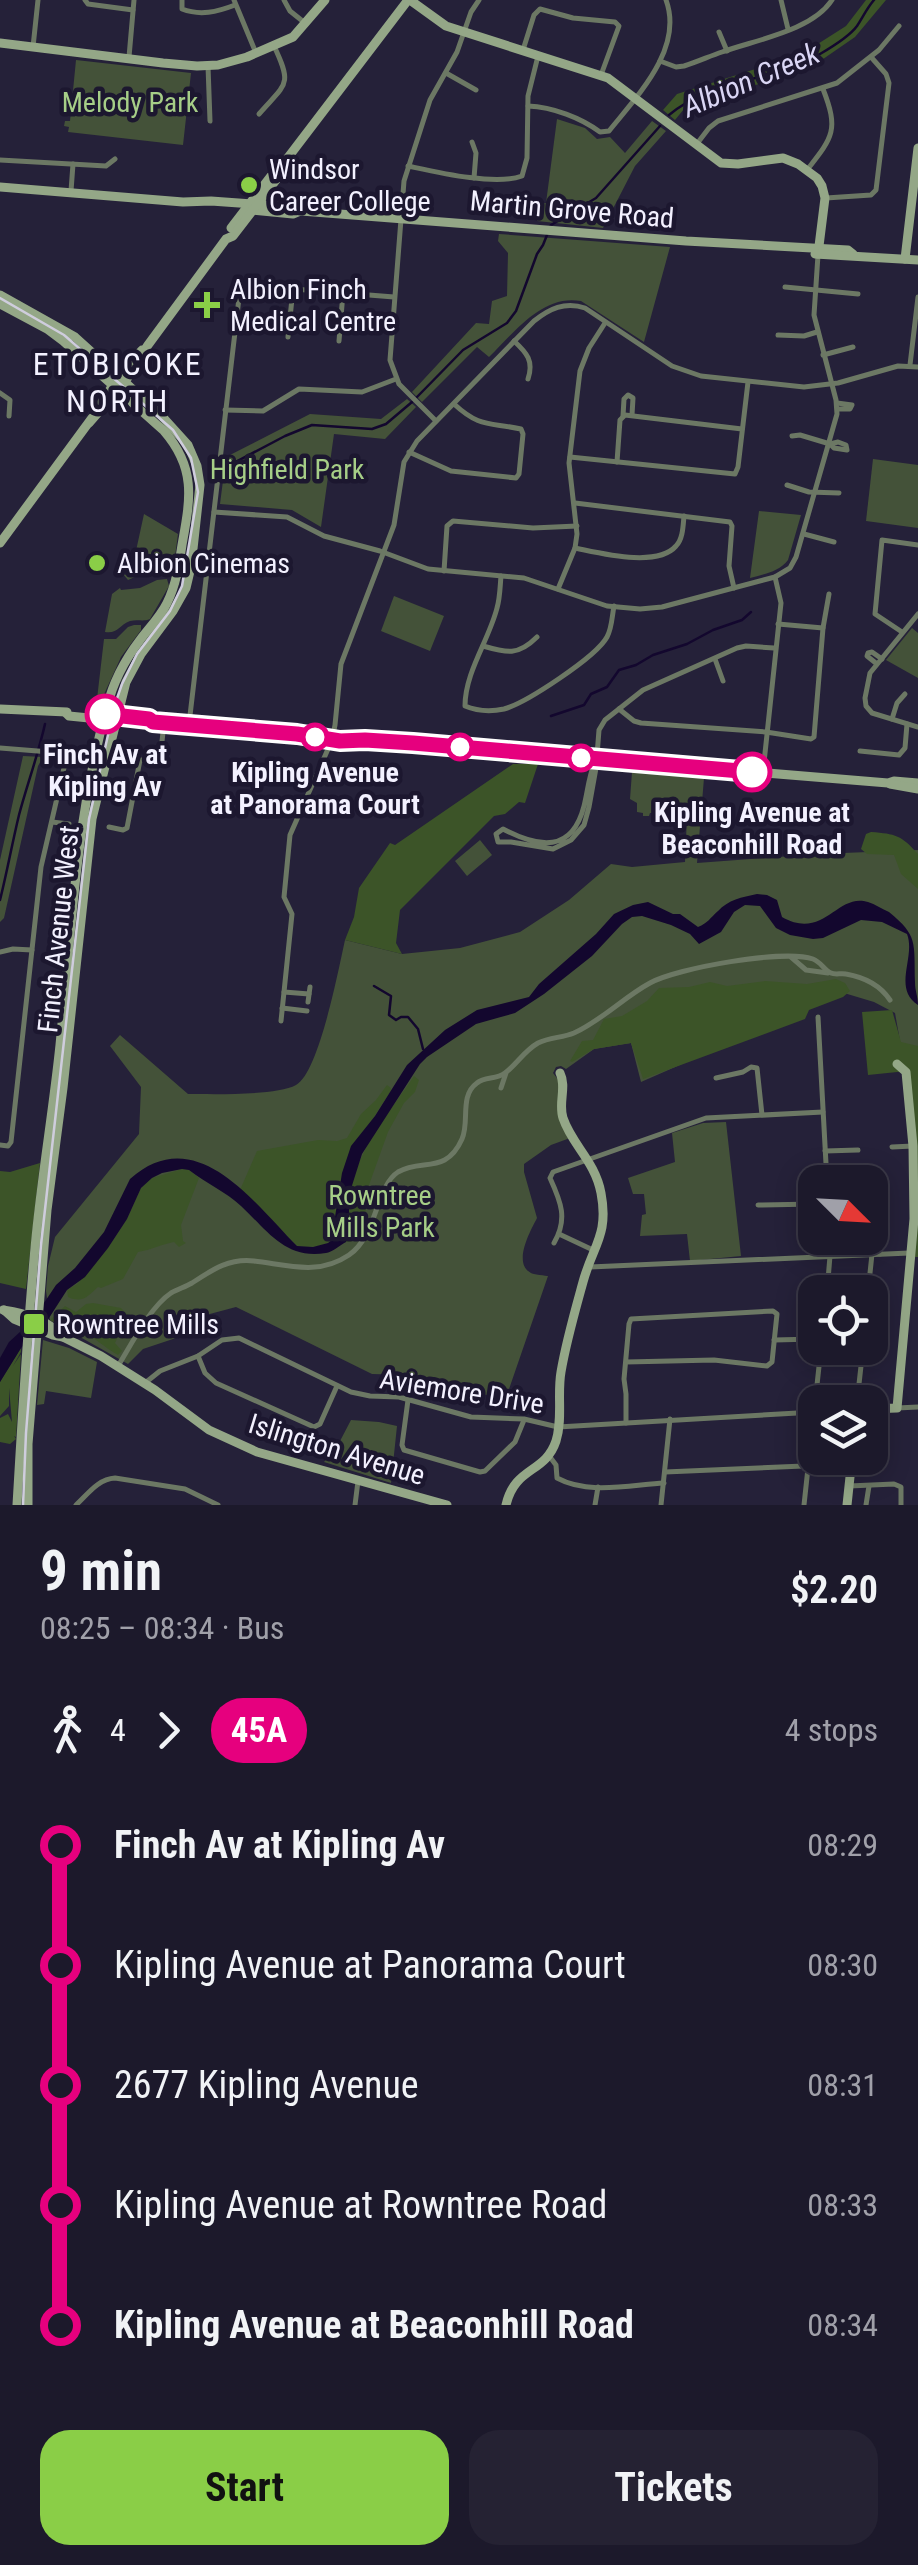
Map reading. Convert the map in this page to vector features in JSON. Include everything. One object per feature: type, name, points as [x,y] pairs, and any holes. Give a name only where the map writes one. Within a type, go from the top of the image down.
[{"type":"main road","points":[[0,43],[128,59],[225,64],[293,37],[325,0]]},
{"type":"main road","points":[[226,240],[233,236],[271,176],[409,0],[440,22],[464,32],[600,75],[721,163],[783,158],[796,162],[820,181],[825,198],[818,251]]},
{"type":"main road","points":[[905,259],[918,148]]},
{"type":"main road","points":[[280,168],[271,198],[283,206]]},
{"type":"main road","points":[[0,543],[232,228],[272,186]]},
{"type":"main road","name":"Martin Grove Road","points":[[0,187],[211,201],[292,214],[301,211]]},
{"type":"main road","name":"Martin Grove Road","points":[[199,202],[223,208],[283,206],[301,211],[784,245],[818,251],[848,250],[853,254],[918,260]]},
{"type":"main road","points":[[223,208],[233,217],[232,228]]},
{"type":"main road","name":"Finch Avenue West","points":[[1,304],[65,330],[119,383],[177,446],[187,470],[190,502],[179,565],[166,607],[122,666],[113,686],[81,839],[30,1303],[36,1348],[28,1444],[28,1505]]},
{"type":"main road","name":"Finch Avenue West","points":[[18,1505],[26,1358],[42,1295],[47,1210],[92,819],[126,682],[186,587],[200,496],[197,466],[188,445],[170,424],[119,383]]},
{"type":"main road","points":[[0,709],[70,711],[332,740],[894,781],[918,786]]},
{"type":"main road","points":[[888,1409],[897,1408],[914,1219],[906,1072],[897,1064]]},
{"type":"main road","points":[[506,1505],[515,1482],[548,1456],[554,1446],[560,1376],[588,1267],[604,1228],[601,1193],[589,1160],[563,1117],[564,1080],[560,1073]]},
{"type":"main road","name":"Islington Avenue","points":[[2,1310],[57,1333],[118,1366],[209,1430],[257,1452],[447,1505]]},
{"type":"main road","points":[[847,1505],[850,1475]]},
{"type":"street","points":[[33,48],[38,0]]},
{"type":"street","points":[[85,0],[88,4],[133,10]]},
{"type":"street","points":[[128,59],[134,0]]},
{"type":"street","points":[[182,0],[182,9],[195,13],[218,12],[235,2],[256,53]]},
{"type":"street","points":[[284,0],[305,23]]},
{"type":"street","points":[[436,421],[396,379],[390,360],[400,218],[408,166],[430,100],[457,52],[479,0]]},
{"type":"street","points":[[528,106],[549,109],[603,133],[608,131],[660,61],[671,22],[666,0]]},
{"type":"street","points":[[782,0],[788,30]]},
{"type":"street","points":[[660,61],[684,66],[788,30],[823,10],[832,0]]},
{"type":"street","points":[[523,50],[540,8],[573,18],[615,22],[618,30],[600,75]]},
{"type":"street","points":[[696,145],[714,123],[840,81],[872,57],[899,26]]},
{"type":"street","points":[[719,32],[726,50]]},
{"type":"street","points":[[259,114],[287,78],[274,46]]},
{"type":"street","points":[[408,166],[434,174],[474,178],[518,179],[524,174],[529,87],[538,56]]},
{"type":"street","points":[[825,198],[871,195],[876,190],[889,83],[872,57]]},
{"type":"street","points":[[208,66],[210,121]]},
{"type":"street","points":[[446,73],[476,90]]},
{"type":"street","points":[[807,170],[828,145],[832,132],[832,115],[823,88]]},
{"type":"street","points":[[472,142],[476,153],[474,178]]},
{"type":"street","points":[[20,161],[21,148]]},
{"type":"street","points":[[67,150],[70,192]]},
{"type":"street","points":[[0,160],[106,166],[115,160]]},
{"type":"street","points":[[214,512],[287,516],[324,536],[428,569],[524,578],[614,606],[662,608],[775,577],[793,564],[804,534],[837,406],[817,332],[814,290],[818,251]]},
{"type":"street","points":[[188,724],[241,294],[256,286],[394,297]]},
{"type":"street","points":[[785,287],[858,294]]},
{"type":"street","points":[[288,337],[293,289]]},
{"type":"street","points":[[339,341],[343,293]]},
{"type":"street","points":[[910,366],[918,297]]},
{"type":"street","points":[[280,1021],[292,912],[284,898],[290,835],[332,740],[341,664],[394,525],[402,468],[409,452],[453,403],[542,314],[564,305],[579,306],[684,372],[701,376],[804,387],[898,366],[918,366]]},
{"type":"street","points":[[558,589],[575,548],[578,526],[570,456],[580,372],[588,348],[605,322]]},
{"type":"street","points":[[778,335],[817,332]]},
{"type":"street","points":[[514,341],[530,360],[528,379]]},
{"type":"street","points":[[823,355],[853,347]]},
{"type":"street","points":[[226,410],[264,411],[300,389],[362,392],[396,379]]},
{"type":"street","points":[[570,456],[733,475],[737,472],[748,382]]},
{"type":"street","points":[[0,394],[10,400],[9,416]]},
{"type":"street","points":[[617,462],[624,399],[628,395],[633,398],[632,414]]},
{"type":"street","points":[[409,452],[451,471],[516,478],[521,429],[481,424],[453,403]]},
{"type":"street","points":[[622,416],[632,414],[742,429]]},
{"type":"street","points":[[792,436],[830,444]]},
{"type":"street","points":[[787,485],[839,494]]},
{"type":"street","points":[[575,503],[732,523],[728,566],[734,588]]},
{"type":"street","points":[[575,548],[640,558],[658,555],[680,543],[684,516]]},
{"type":"street","points":[[444,571],[447,526],[453,521],[533,528],[578,526]]},
{"type":"street","points":[[804,534],[834,542]]},
{"type":"street","points":[[902,632],[875,614],[882,540],[918,545]]},
{"type":"street","points":[[501,576],[498,609],[469,683],[465,706],[501,710],[564,676],[601,646],[614,606]]},
{"type":"street","points":[[762,772],[780,598],[775,577]]},
{"type":"street","points":[[619,709],[641,723],[814,736],[829,594]]},
{"type":"street","points":[[918,614],[868,677],[866,706],[876,714],[918,727]]},
{"type":"street","points":[[778,624],[823,628]]},
{"type":"street","points":[[483,646],[516,651],[528,646],[536,636]]},
{"type":"street","points":[[587,807],[573,832],[553,844],[532,841],[502,829],[496,838],[500,843],[552,849],[571,840],[584,825],[601,726],[643,690],[746,646],[774,648]]},
{"type":"street","points":[[714,659],[723,681]]},
{"type":"street","points":[[892,719],[896,704],[905,694]]},
{"type":"street","points":[[109,827],[126,828],[140,760],[160,760],[159,722]]},
{"type":"street","points":[[860,751],[898,755],[905,748],[907,724]]},
{"type":"street","points":[[0,748],[61,751],[67,755],[41,868],[11,1142],[0,1146]]},
{"type":"street","points":[[52,822],[69,824]]},
{"type":"street","points":[[0,952],[13,948],[32,950]]},
{"type":"street","points":[[791,958],[806,970],[862,978],[880,988],[890,1000]]},
{"type":"street","points":[[500,1088],[506,1073],[522,1054],[549,1038],[574,1033],[660,978],[733,961],[791,958],[815,960],[831,973]]},
{"type":"street","points":[[282,1008],[308,1006],[310,990],[284,992]]},
{"type":"street","points":[[818,1017],[825,1165]]},
{"type":"street","points":[[716,1078],[757,1068],[762,1115]]},
{"type":"street","points":[[118,1366],[143,1325],[167,1297],[212,1270],[244,1261],[317,1268],[350,1254],[368,1232],[389,1182],[399,1172],[440,1162],[452,1154],[464,1132],[471,1088],[479,1081],[506,1073]]},
{"type":"street","points":[[554,1243],[563,1212],[551,1174],[706,1118],[823,1112]]},
{"type":"street","points":[[892,1147],[913,1146]]},
{"type":"street","points":[[825,1151],[858,1150]]},
{"type":"street","points":[[758,1206],[798,1205]]},
{"type":"street","points":[[559,1234],[595,1250]]},
{"type":"street","points":[[888,1254],[912,1253]]},
{"type":"street","points":[[588,1267],[853,1255]]},
{"type":"street","points":[[828,1275],[830,1256]]},
{"type":"street","points":[[626,1362],[714,1360],[767,1366],[772,1362],[777,1316],[775,1312],[637,1317],[629,1321],[626,1362],[626,1423]]},
{"type":"street","name":"Aviemore Drive","points":[[145,1383],[160,1371],[198,1356],[222,1340],[239,1338],[337,1386],[471,1417],[524,1419],[558,1427],[798,1413]]},
{"type":"street","points":[[774,1340],[798,1339]]},
{"type":"street","points":[[198,1356],[208,1377],[216,1383],[314,1426],[320,1424],[337,1386]]},
{"type":"street","points":[[408,1400],[404,1450],[480,1472],[515,1442],[524,1419]]},
{"type":"street","points":[[897,1408],[918,1406]]},
{"type":"street","points":[[661,1505],[670,1419]]},
{"type":"street","points":[[548,1456],[556,1466],[559,1480],[586,1487],[664,1483]]},
{"type":"street","points":[[665,1472],[798,1466]]},
{"type":"street","points":[[804,1505],[808,1475]]},
{"type":"street","points":[[76,1505],[105,1478],[185,1489],[218,1505]]},
{"type":"street","points":[[355,1505],[358,1481]]},
{"type":"street","points":[[849,1486],[894,1484],[901,1487],[901,1505]]},
{"type":"street","points":[[866,1505],[869,1486]]},
{"type":"street","points":[[595,1505],[598,1487]]},
{"type":"green space","points":[[866,0],[886,0],[855,37],[813,66],[684,109],[675,120],[663,110],[677,94],[802,54],[846,26]]},
{"type":"green space","name":"Melody Park","points":[[76,60],[191,73],[183,145],[68,132],[69,127],[64,126],[65,121],[70,121]]},
{"type":"green space","points":[[557,119],[585,128],[597,139],[610,137],[625,153],[652,121],[666,131],[635,166],[603,228],[537,221],[539,203],[546,203]]},
{"type":"green space","points":[[499,234],[670,247],[644,342],[581,301],[554,303],[530,317],[489,357],[477,347],[422,402],[412,392],[476,323],[489,324],[492,301],[507,296],[508,253],[498,241]]},
{"type":"green space","name":"Highfield Park","points":[[407,399],[416,407],[385,439],[334,434],[321,527],[292,510],[220,504],[226,457],[310,414],[381,419]]},
{"type":"green space","points":[[873,459],[918,465],[918,528],[866,521]]},
{"type":"green space","points":[[759,511],[801,515],[788,560],[776,570],[750,578]]},
{"type":"green space","points":[[144,514],[178,534],[174,564],[169,569],[155,568],[128,580],[123,574],[134,560]]},
{"type":"green space","points":[[167,579],[169,586],[150,619],[130,621],[105,632],[112,594],[120,588],[140,588]]},
{"type":"green space","points":[[394,596],[444,616],[430,651],[381,631]]},
{"type":"green space","points":[[134,625],[141,625],[141,630],[121,657],[101,701],[97,699],[104,639],[116,639]]},
{"type":"green space","points":[[912,628],[918,633],[918,678],[886,660]]},
{"type":"green space","points":[[23,756],[43,757],[0,922],[0,860]]},
{"type":"green space","points":[[513,764],[538,764],[525,803],[519,802],[505,814],[494,816],[400,910],[396,943],[402,954],[345,940],[359,888],[390,843],[395,845]]},
{"type":"green space","name":"Rowntree Mills Park","points":[[632,772],[704,778],[697,863],[918,850],[918,1141],[895,1013],[834,990],[828,1000],[641,1082],[631,1043],[594,1049],[566,1069],[556,1067],[553,1073],[560,1082],[570,1138],[551,1145],[524,1164],[537,1218],[523,1262],[531,1273],[548,1276],[508,1392],[486,1395],[409,1375],[372,1374],[236,1307],[206,1315],[179,1337],[143,1349],[128,1364],[50,1320],[46,1291],[55,1237],[139,1134],[141,1087],[110,1046],[120,1035],[188,1094],[260,1093],[296,1085],[313,1061],[320,1041],[345,940],[402,954],[460,948],[520,932],[569,900],[611,864],[632,867],[685,862],[687,816],[653,817],[653,813],[643,816],[637,812],[637,803],[630,799]]},
{"type":"green space","points":[[866,834],[897,837],[918,854],[918,889],[901,874],[894,855],[867,854],[861,849]]},
{"type":"green space","points":[[480,840],[492,855],[467,876],[455,861]]},
{"type":"green space","points":[[836,979],[850,991],[809,1010],[805,1019],[643,1079],[631,1043],[594,1049],[570,1061],[582,1041],[593,1040],[604,1019],[622,1016],[647,1001],[659,988],[710,982],[727,986],[765,981],[807,984]]},
{"type":"green space","points":[[892,1010],[901,1042],[918,1046],[918,1257],[914,1257],[907,1071],[868,1075],[862,1012]]},
{"type":"green space","points":[[414,1076],[419,1080],[415,1092],[388,1132],[369,1185],[364,1217],[351,1242],[346,1242],[349,1195],[359,1163],[375,1132]]},
{"type":"green space","points":[[387,1085],[391,1091],[343,1179],[333,1238],[322,1245],[297,1246],[240,1190],[257,1151],[347,1138],[361,1114]]},
{"type":"green space","points":[[726,1122],[741,1256],[690,1261],[687,1234],[640,1236],[642,1215],[646,1214],[644,1194],[633,1194],[628,1178],[675,1162],[672,1133],[703,1123]]},
{"type":"green space","points":[[40,1163],[26,1289],[0,1283],[0,1171]]},
{"type":"green space","points":[[182,1169],[199,1178],[181,1225],[186,1243],[179,1247],[174,1242],[138,1252],[123,1279],[98,1287],[82,1299],[68,1297],[67,1290],[108,1248],[141,1188],[152,1178]]},
{"type":"green space","points":[[93,1303],[121,1308],[128,1315],[115,1343],[122,1351],[118,1355],[68,1322],[61,1319],[57,1324],[50,1320],[65,1306],[76,1312]]},
{"type":"green space","points":[[43,1340],[97,1362],[91,1398],[46,1391],[44,1404],[37,1405]]},
{"type":"green space","points":[[21,1348],[13,1366],[21,1354],[16,1439],[10,1444],[0,1442],[0,1418],[8,1414],[12,1422],[9,1388],[9,1406],[0,1416],[0,1382]]},
{"type":"green space","points":[[351,1420],[397,1426],[391,1483],[324,1462]]},
{"type":"shaded area","points":[[757,894],[777,900],[782,917],[796,923],[819,920],[857,901],[889,912],[910,934],[918,1005],[910,998],[905,981],[907,934],[882,922],[861,920],[813,939],[776,928],[760,906],[745,905],[734,912],[721,932],[699,944],[690,934],[671,925],[632,917],[592,956],[544,994],[515,1013],[476,1024],[420,1064],[362,1154],[349,1195],[346,1242],[326,1253],[288,1248],[235,1201],[189,1170],[162,1173],[141,1188],[108,1248],[85,1277],[67,1290],[49,1318],[21,1348],[0,1382],[0,1358],[9,1342],[32,1321],[56,1285],[104,1232],[130,1179],[154,1163],[178,1159],[201,1163],[243,1190],[297,1246],[328,1243],[337,1225],[342,1173],[351,1146],[407,1065],[445,1030],[477,1010],[529,997],[614,914],[633,905],[648,902],[680,914],[698,927],[726,904]]},
{"type":"waterway","name":"Albion Creek","points":[[669,115],[704,94],[820,54],[854,30],[874,0]]},
{"type":"waterway","name":"Albion Creek","points":[[417,397],[463,350],[507,323],[516,311],[551,225],[596,198],[660,126]]},
{"type":"waterway","name":"Albion Creek","points":[[226,467],[312,425],[372,429],[386,424],[412,402]]},
{"type":"waterway","points":[[551,716],[584,705],[591,694],[607,687],[619,670],[742,620],[751,612]]},
{"type":"waterway","name":"Albion Creek","points":[[0,900],[45,724]]},
{"type":"waterway","points":[[374,986],[391,996],[389,1015],[396,1020],[408,1017],[418,1029],[423,1049]]},
{"type":"tram line","points":[[0,298],[64,335],[173,430],[191,458],[198,492],[182,586],[122,684],[89,819],[41,1245],[23,1505]]},
{"type":"bus line","name":"45A","points":[[105,714],[340,741],[413,743],[752,772]]},
{"type":"place","name":"Windsor Career College","points":[[249,185]]},
{"type":"place","name":"Albion Finch Medical Centre","points":[[207,305]]},
{"type":"place","name":"Albion Cinemas","points":[[97,563]]},
{"type":"place","name":"Finch Av at Kipling Av","points":[[105,714]]},
{"type":"place","name":"Kipling Avenue at Panorama Court","points":[[315,737]]},
{"type":"place","name":"Kipling Avenue at Beaconhill Road","points":[[752,772]]},
{"type":"place","name":"Rowntree Mills","points":[[34,1324]]},
{"type":"district","name":"ETOBICOKE NORTH","points":[[118,382]]}]
